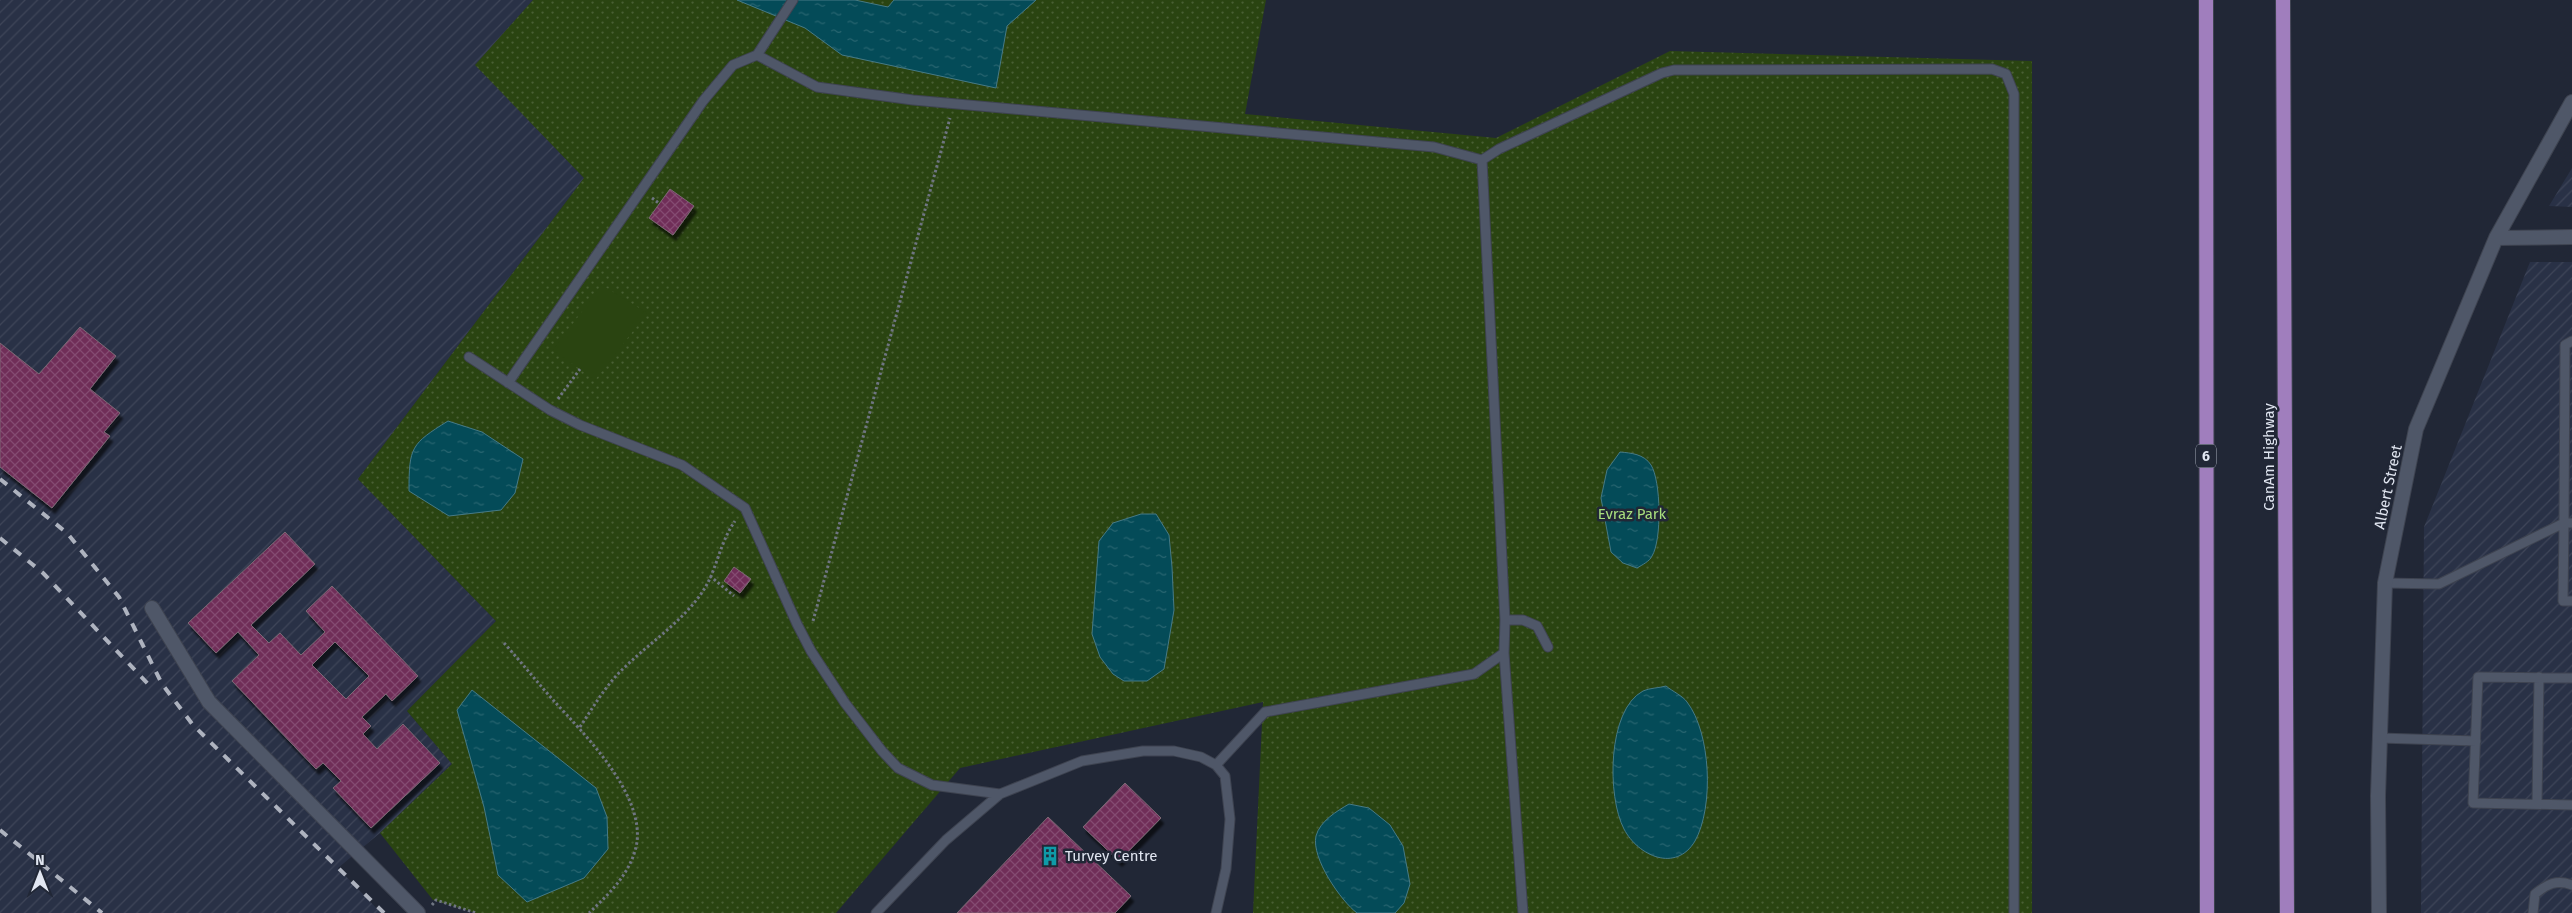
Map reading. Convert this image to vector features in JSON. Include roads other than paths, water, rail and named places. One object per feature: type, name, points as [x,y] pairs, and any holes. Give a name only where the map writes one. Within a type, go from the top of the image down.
[{"type":"main road","name":"6","points":[[2206,0],[2207,913]]},
{"type":"main road","name":"CanAm Highway","points":[[2284,0],[2287,913]]},
{"type":"street","name":"Albert Street","points":[[2379,913],[2380,738],[2385,582],[2416,429],[2496,238],[2572,102]]},
{"type":"street","points":[[2496,238],[2572,237]]},
{"type":"street","points":[[152,608],[209,702],[418,913]]},
{"type":"lane","points":[[508,383],[703,102],[733,65],[756,54],[793,0]]},
{"type":"lane","points":[[756,54],[817,87],[952,103],[1434,147],[1482,160],[1499,150],[1662,73],[1674,70],[1992,69],[2006,74],[2014,94],[2014,913]]},
{"type":"lane","points":[[1482,160],[1505,620],[1504,653],[1523,913]]},
{"type":"lane","points":[[2572,341],[2565,345],[2568,523],[2563,601],[2572,601]]},
{"type":"lane","points":[[469,357],[550,410],[580,425],[682,465],[745,508],[811,651],[845,703],[882,751],[898,768],[932,785],[1000,794]]},
{"type":"lane","points":[[2385,582],[2439,584],[2568,523]]},
{"type":"lane","points":[[1505,620],[1523,620],[1537,626],[1548,648]]},
{"type":"lane","points":[[1216,765],[1266,712],[1474,674],[1504,653]]},
{"type":"lane","points":[[2572,678],[2478,677],[2473,803],[2572,805]]},
{"type":"lane","points":[[2537,804],[2538,677]]},
{"type":"lane","points":[[2380,738],[2476,741]]},
{"type":"lane","points":[[876,913],[946,840],[1000,794],[1082,761],[1143,751],[1174,751],[1201,757],[1216,765],[1225,776],[1230,819],[1226,869],[1216,913]]},
{"type":"lane","points":[[2533,913],[2535,894],[2543,887],[2561,882],[2572,885]]},
{"type":"water","points":[[737,0],[855,0],[888,7],[894,0],[1036,0],[1007,26],[996,88],[842,55],[805,28]]},
{"type":"water","points":[[448,421],[482,432],[523,459],[515,493],[501,510],[449,516],[409,491],[410,465],[415,448],[426,435]]},
{"type":"water","points":[[1620,452],[1645,458],[1651,465],[1657,484],[1659,524],[1655,548],[1650,560],[1637,568],[1623,563],[1611,552],[1601,498],[1607,470]]},
{"type":"water","points":[[1141,514],[1156,514],[1169,535],[1174,610],[1164,669],[1147,681],[1124,681],[1113,674],[1100,657],[1092,634],[1099,541],[1113,523]]},
{"type":"water","points":[[1666,686],[1685,700],[1695,715],[1701,732],[1707,770],[1705,809],[1701,827],[1695,841],[1687,851],[1678,856],[1668,858],[1648,853],[1630,839],[1618,815],[1613,776],[1617,735],[1622,716],[1631,701],[1643,691]]},
{"type":"water","points":[[472,690],[596,788],[607,817],[608,849],[584,878],[527,902],[498,875],[484,807],[457,710]]},
{"type":"water","points":[[1349,804],[1369,808],[1390,825],[1403,846],[1410,884],[1404,903],[1395,913],[1357,913],[1336,889],[1318,856],[1316,836],[1318,831],[1330,817]]},
{"type":"railway","points":[[0,479],[67,533],[119,597],[162,684],[193,725],[384,913]]},
{"type":"railway","points":[[0,538],[43,573],[150,686]]},
{"type":"railway","points":[[0,830],[102,913]]},
{"type":"place","name":"Turvey Centre","points":[[1050,856]]},
{"type":"park label","name":"Evraz Park","points":[[1632,514]]}]
